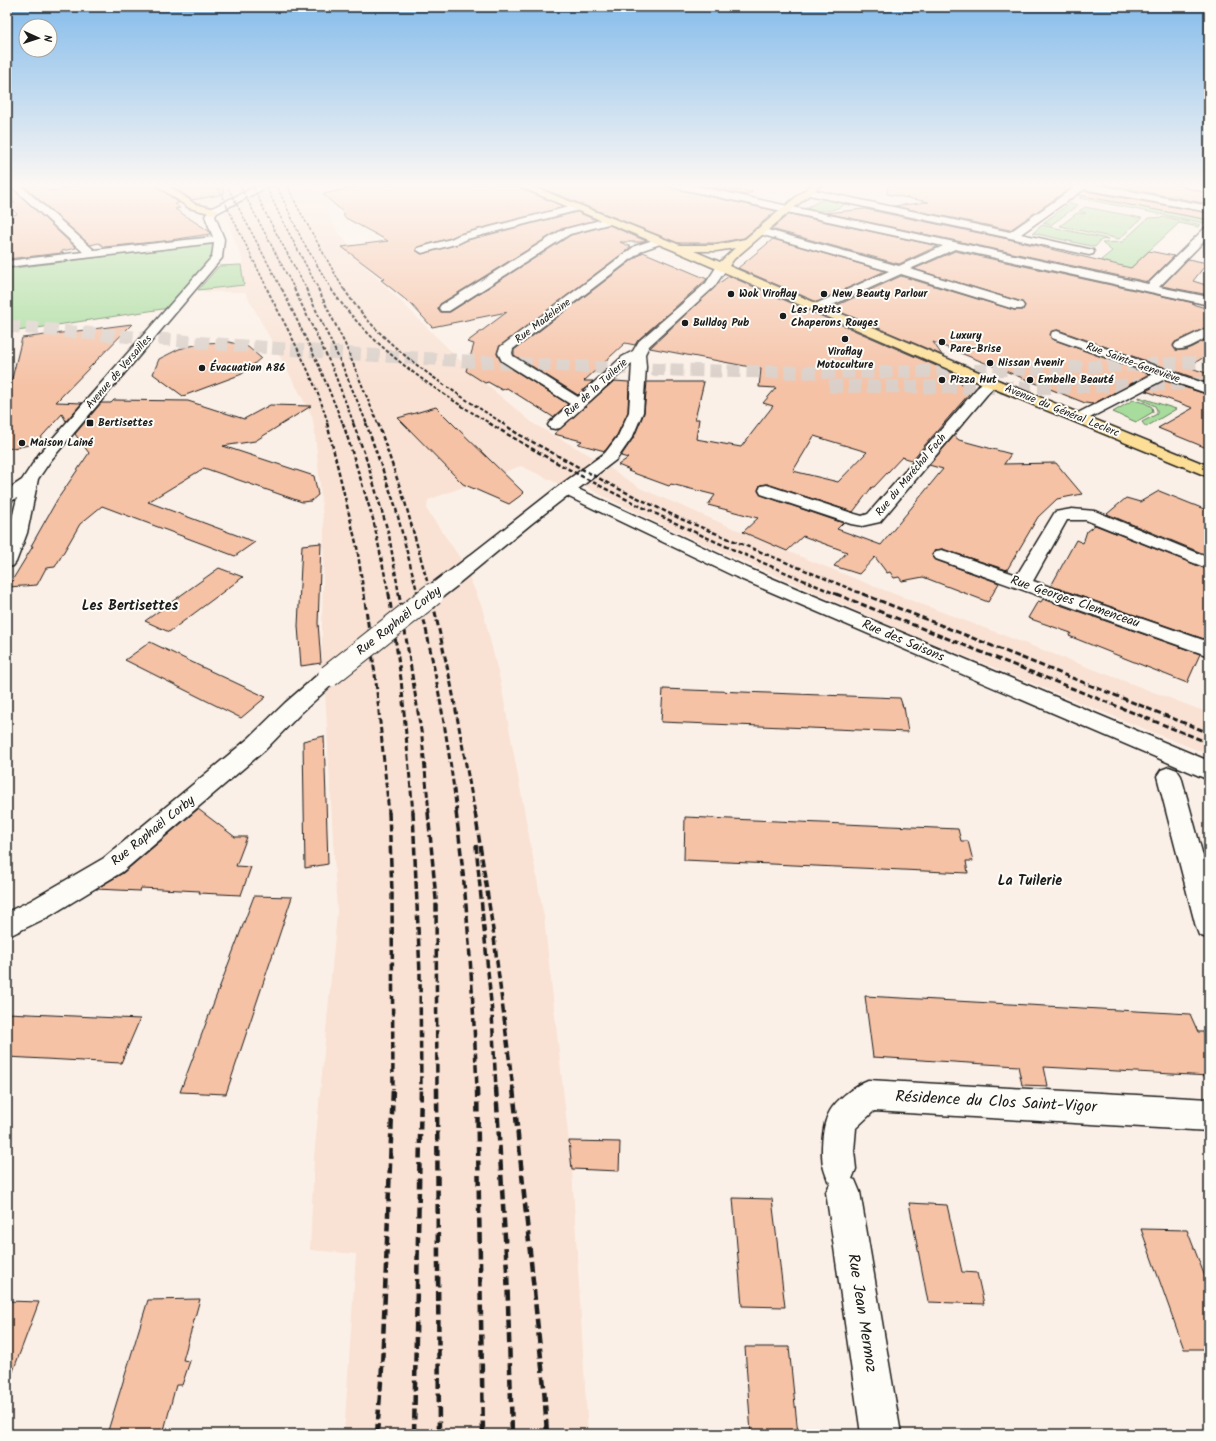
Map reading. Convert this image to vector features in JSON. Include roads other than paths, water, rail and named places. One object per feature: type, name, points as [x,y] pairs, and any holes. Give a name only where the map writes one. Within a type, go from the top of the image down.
[{"type":"main road","name":"Avenue du Général Leclerc","points":[[684,251],[990,382],[1209,472]]},
{"type":"main road","points":[[721,268],[737,251]]},
{"type":"street","points":[[89,251],[92,254]]},
{"type":"street","points":[[7,264],[117,251]]},
{"type":"street","name":"Avenue de Versailles","points":[[7,562],[13,533],[29,482],[45,457],[217,258],[219,251]]},
{"type":"street","points":[[446,308],[536,251]]},
{"type":"street","name":"Rue Madeleine","points":[[578,403],[507,358],[505,353],[507,347],[635,251]]},
{"type":"street","points":[[833,251],[1018,306]]},
{"type":"street","points":[[817,308],[941,251]]},
{"type":"street","points":[[983,251],[1209,300]]},
{"type":"street","points":[[1151,288],[1188,251]]},
{"type":"street","points":[[638,354],[644,344],[710,285],[721,268]]},
{"type":"street","points":[[1181,346],[1209,331]]},
{"type":"street","name":"Rue Sainte-Geneviève","points":[[1057,335],[1209,390]]},
{"type":"street","name":"Rue de la Tuilerie","points":[[556,425],[578,403],[627,360],[638,354]]},
{"type":"street","name":"Rue Raphaël Corby","points":[[7,925],[39,909],[113,865],[257,744],[293,708],[329,676],[544,505],[607,460],[625,436],[636,412],[639,372],[638,354]]},
{"type":"street","points":[[1079,418],[1164,374]]},
{"type":"street","name":"Rue du Maréchal Foch","points":[[766,490],[851,519],[862,521],[874,518],[990,382]]},
{"type":"street","points":[[7,498],[29,482]]},
{"type":"street","name":"Rue des Saisons","points":[[565,489],[743,573],[1209,771]]},
{"type":"street","name":"Rue des Saisons","points":[[544,505],[600,506]]},
{"type":"street","points":[[1022,583],[1062,516],[1072,514],[1088,515],[1209,564]]},
{"type":"street","name":"Rue Georges Clemenceau","points":[[942,555],[1209,649]]},
{"type":"street","points":[[1169,776],[1209,927]]},
{"type":"street","name":"Résidence du Clos Saint-Vigor","points":[[842,1180],[838,1150],[841,1121],[868,1095],[1209,1115]]},
{"type":"street","name":"Rue Jean Mermoz","points":[[842,1180],[881,1434]]},
{"type":"tunnel","points":[[7,326],[274,348],[452,360],[541,365],[719,371],[903,372],[1209,362]]},
{"type":"tunnel","points":[[829,386],[1033,388],[1209,383]]},
{"type":"railway","points":[[249,251],[268,290]]},
{"type":"railway","points":[[262,251],[282,290]]},
{"type":"railway","points":[[275,251],[295,290]]},
{"type":"railway","points":[[286,251],[307,290]]},
{"type":"railway","points":[[299,251],[319,290]]},
{"type":"railway","points":[[309,251],[332,290]]},
{"type":"railway","points":[[322,251],[344,290]]},
{"type":"railway","points":[[267,289],[309,372],[328,424]]},
{"type":"railway","points":[[282,289],[319,366],[343,424]]},
{"type":"railway","points":[[294,289],[332,367],[354,424]]},
{"type":"railway","points":[[306,289],[342,365],[367,424]]},
{"type":"railway","points":[[318,289],[345,344],[378,424]]},
{"type":"railway","points":[[331,289],[365,330],[404,365],[446,396],[491,424]]},
{"type":"railway","points":[[344,289],[377,330],[416,365],[504,424]]},
{"type":"railway","points":[[327,423],[357,547],[364,595]]},
{"type":"railway","points":[[343,423],[373,519],[389,595]]},
{"type":"railway","points":[[353,423],[365,455],[389,535],[399,595]]},
{"type":"railway","points":[[366,423],[395,505],[418,595]]},
{"type":"railway","points":[[378,423],[405,502],[431,595]]},
{"type":"railway","points":[[489,423],[573,472],[660,516],[838,595]]},
{"type":"railway","points":[[502,423],[518,434],[613,486],[681,519],[865,595]]},
{"type":"railway","points":[[364,594],[376,682],[389,813]]},
{"type":"railway","points":[[389,594],[401,679],[413,813]]},
{"type":"railway","points":[[399,594],[422,737],[429,813]]},
{"type":"railway","points":[[418,594],[430,648],[450,758],[457,813]]},
{"type":"railway","points":[[431,594],[451,684],[475,813]]},
{"type":"railway","points":[[836,594],[1209,743]]},
{"type":"railway","points":[[863,594],[1209,733]]},
{"type":"railway","points":[[389,812],[392,892],[393,1088]]},
{"type":"railway","points":[[413,812],[420,974],[421,1088]]},
{"type":"railway","points":[[428,812],[436,899],[437,1089]]},
{"type":"railway","points":[[456,812],[470,950],[477,1089]]},
{"type":"railway","points":[[475,812],[493,930],[513,1089]]},
{"type":"railway","points":[[476,845],[492,1013],[496,1089]]},
{"type":"railway","points":[[377,1434],[382,1368],[393,1088]]},
{"type":"railway","points":[[414,1434],[421,1088]]},
{"type":"railway","points":[[437,1088],[439,1434]]},
{"type":"railway","points":[[477,1088],[483,1434]]},
{"type":"railway","points":[[496,1088],[507,1271],[512,1434]]},
{"type":"railway","points":[[513,1088],[544,1387],[547,1434]]},
{"type":"place","name":"Wok Viroflay","points":[[731,294]]},
{"type":"place","name":"New Beauty Parlour","points":[[824,294]]},
{"type":"place","name":"Les Petits Chaperons Rouges","points":[[783,316]]},
{"type":"place","name":"Bulldog Pub","points":[[685,323]]},
{"type":"place","name":"Viroflay Motoculture","points":[[845,339]]},
{"type":"place","name":"Luxury Pare-Brise","points":[[942,342]]},
{"type":"place","name":"Nissan Avenir","points":[[990,363]]},
{"type":"place","name":"Évacuation A86","points":[[202,368]]},
{"type":"place","name":"Pizza Hut","points":[[942,380]]},
{"type":"place","name":"Embelle Beauté","points":[[1030,380]]},
{"type":"place","name":"Bertisettes","points":[[90,423]]},
{"type":"place","name":"Maison Lainé","points":[[22,443]]},
{"type":"district","name":"Les Bertisettes","points":[[130,606]]},
{"type":"district","name":"La Tuilerie","points":[[1030,881]]}]
